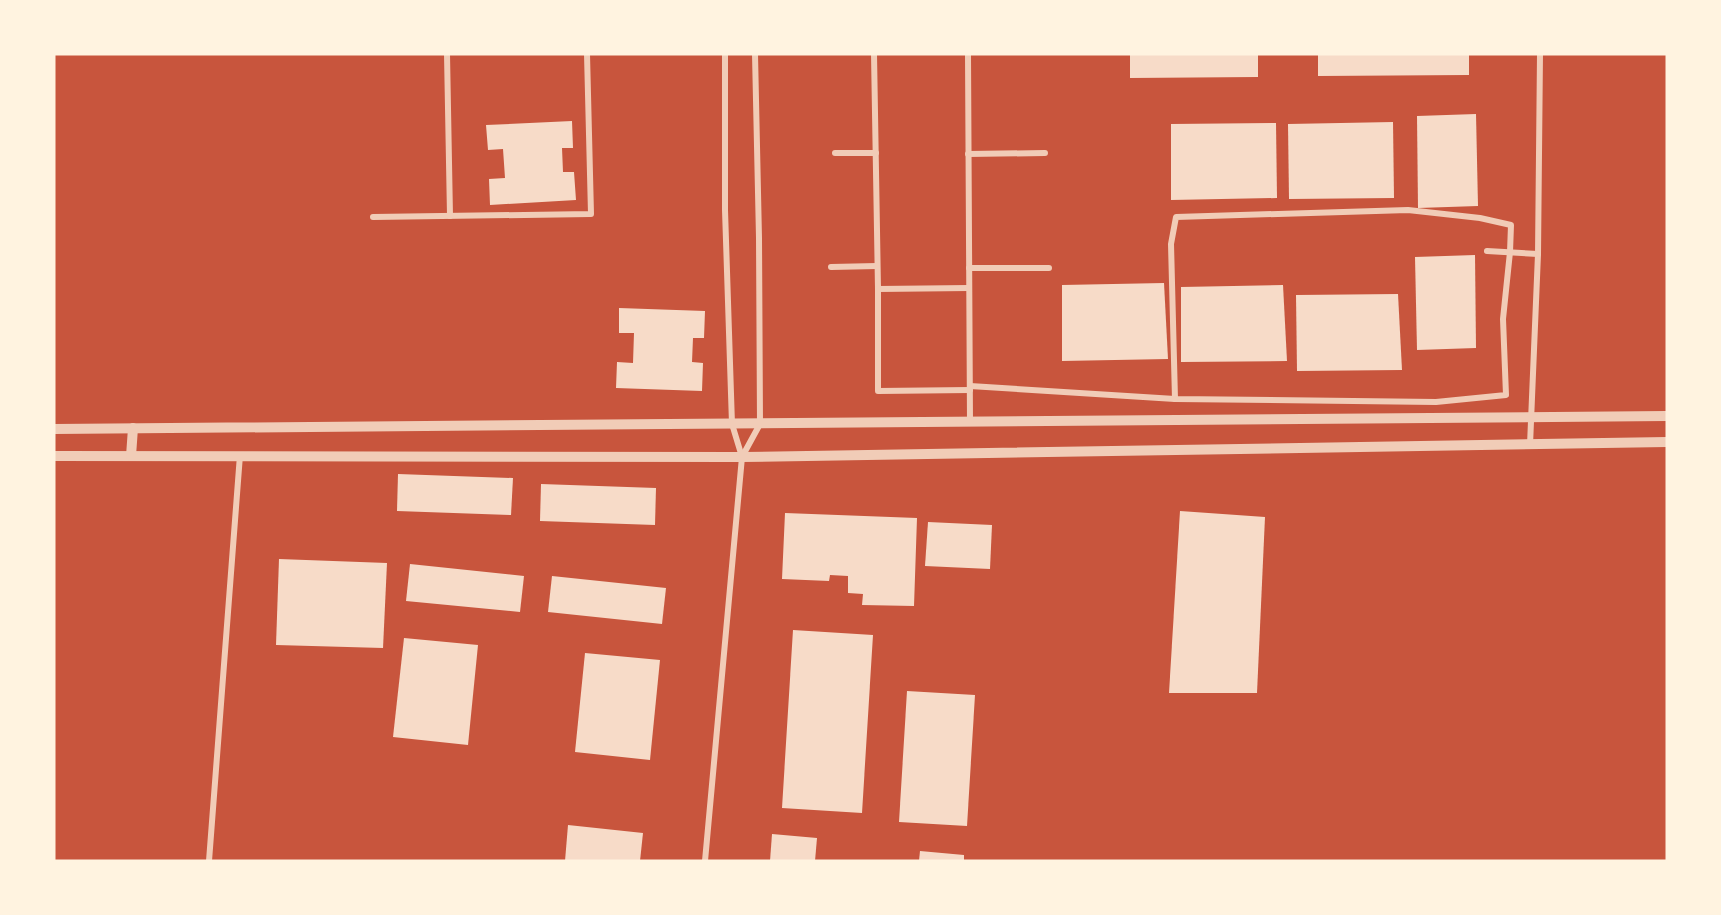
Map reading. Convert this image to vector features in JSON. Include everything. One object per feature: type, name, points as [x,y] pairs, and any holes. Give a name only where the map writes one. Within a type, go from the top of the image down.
[{"type":"street","points":[[447,54],[450,216]]},
{"type":"street","points":[[373,217],[591,214],[587,54]]},
{"type":"street","points":[[705,861],[742,457],[732,424],[725,210],[725,54]]},
{"type":"street","points":[[742,457],[760,424],[755,54]]},
{"type":"street","points":[[874,54],[878,391],[970,388],[1175,399],[1436,402],[1506,395],[1503,319],[1511,225],[1480,218],[1408,210],[1176,217],[1171,244],[1175,399]]},
{"type":"street","points":[[968,54],[970,423]]},
{"type":"street","points":[[1530,445],[1538,254],[1540,54]]},
{"type":"street","points":[[836,153],[876,153]]},
{"type":"street","points":[[968,154],[1045,153]]},
{"type":"street","points":[[1487,250],[1538,254]]},
{"type":"street","points":[[831,267],[877,266]]},
{"type":"street","points":[[969,268],[1048,268]]},
{"type":"street","points":[[878,289],[969,288]]},
{"type":"street","points":[[54,429],[1667,416]]},
{"type":"street","points":[[131,456],[133,428]]},
{"type":"street","points":[[54,456],[742,457],[1667,442]]},
{"type":"street","points":[[209,861],[240,455]]},
{"type":"building","points":[[1130,54],[1258,54],[1258,77],[1130,78]]},
{"type":"building","points":[[1318,54],[1469,54],[1469,75],[1318,76]]},
{"type":"building","points":[[1476,114],[1478,206],[1418,208],[1417,116]]},
{"type":"building","points":[[572,121],[573,148],[562,148],[563,172],[574,172],[576,200],[490,205],[489,179],[505,178],[503,149],[488,150],[486,125]]},
{"type":"building","points":[[1393,122],[1394,198],[1289,199],[1288,124]]},
{"type":"building","points":[[1276,123],[1277,198],[1171,200],[1171,124]]},
{"type":"building","points":[[1475,255],[1476,348],[1417,350],[1415,257]]},
{"type":"building","points":[[1164,283],[1168,359],[1062,361],[1062,285]]},
{"type":"building","points":[[1283,285],[1287,361],[1181,362],[1181,287]]},
{"type":"building","points":[[1398,294],[1402,370],[1297,371],[1296,295]]},
{"type":"building","points":[[619,308],[705,311],[704,338],[693,338],[692,362],[703,363],[702,391],[616,388],[617,362],[633,363],[634,333],[619,333]]},
{"type":"building","points":[[398,474],[513,478],[511,515],[397,511]]},
{"type":"building","points":[[541,484],[656,488],[655,525],[540,521]]},
{"type":"building","points":[[1180,511],[1265,517],[1257,693],[1169,693]]},
{"type":"building","points":[[785,513],[917,518],[914,606],[862,605],[863,594],[848,593],[848,576],[830,575],[829,581],[782,579]]},
{"type":"building","points":[[928,522],[992,525],[990,569],[925,566]]},
{"type":"building","points":[[279,559],[387,563],[383,648],[276,645]]},
{"type":"building","points":[[410,564],[524,576],[520,612],[406,601]]},
{"type":"building","points":[[552,576],[666,588],[662,624],[548,612]]},
{"type":"building","points":[[793,630],[873,635],[862,813],[782,808]]},
{"type":"building","points":[[404,638],[478,645],[468,745],[393,737]]},
{"type":"building","points":[[585,653],[660,660],[650,760],[575,752]]},
{"type":"building","points":[[907,691],[975,695],[967,826],[899,822]]},
{"type":"building","points":[[568,825],[643,833],[640,861],[565,861]]},
{"type":"building","points":[[772,834],[817,838],[815,861],[770,861]]},
{"type":"building","points":[[920,851],[964,855],[964,861],[919,861]]}]
